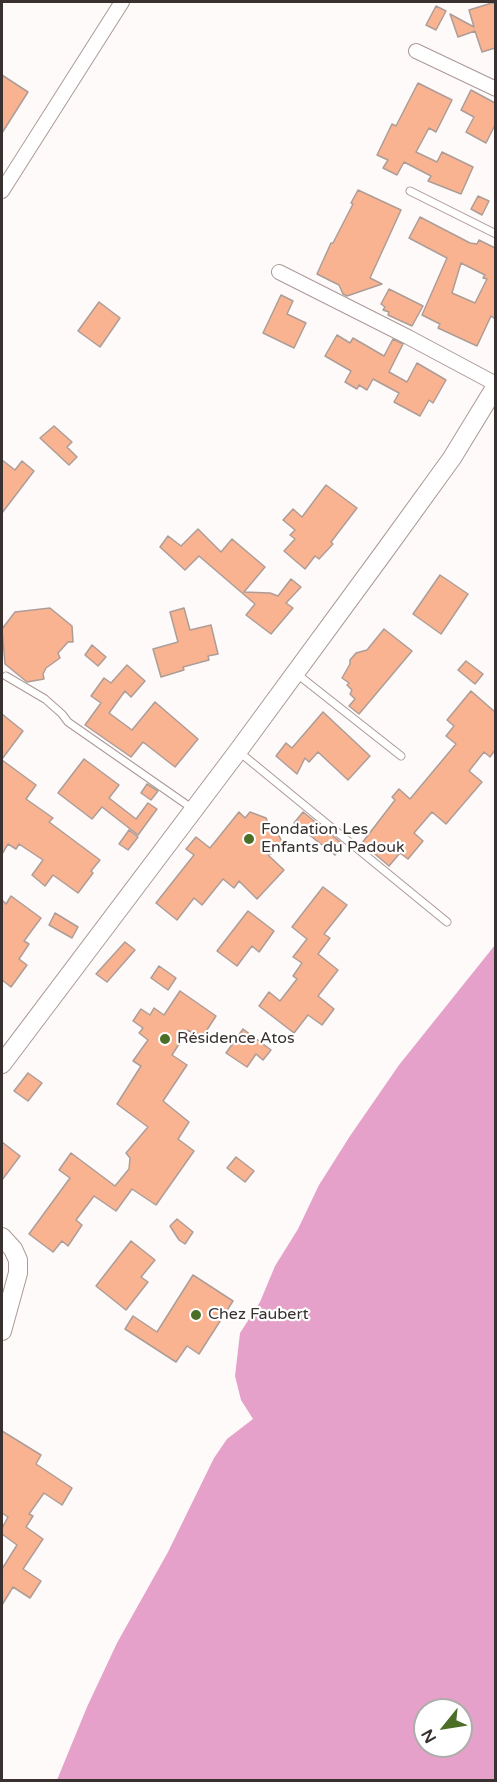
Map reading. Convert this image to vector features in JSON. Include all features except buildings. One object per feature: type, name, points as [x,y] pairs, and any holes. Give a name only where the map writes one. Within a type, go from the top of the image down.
[{"type":"main road","points":[[2,1064],[238,751],[452,458],[495,385]]},
{"type":"main road","points":[[2,1237],[13,1249],[18,1260],[18,1273],[2,1331]]},
{"type":"street","points":[[2,191],[122,2]]},
{"type":"street","points":[[416,51],[495,88]]},
{"type":"street","points":[[279,272],[408,337],[495,385]]},
{"type":"lane","points":[[410,191],[495,234]]},
{"type":"lane","points":[[295,673],[401,756]]},
{"type":"lane","points":[[6,676],[45,699],[68,722],[194,809]]},
{"type":"lane","points":[[238,751],[447,922]]},
{"type":"shaded area","points":[[495,945],[495,1780],[57,1780],[87,1707],[117,1643],[168,1552],[214,1458],[227,1439],[253,1419],[241,1400],[235,1376],[240,1333],[260,1302],[275,1266],[298,1229],[319,1185],[399,1065]]},
{"type":"place","name":"Fondation Les Enfants du Padouk","points":[[249,839]]},
{"type":"place","name":"Résidence Atos","points":[[165,1039]]},
{"type":"place","name":"Chez Faubert","points":[[196,1315]]}]
